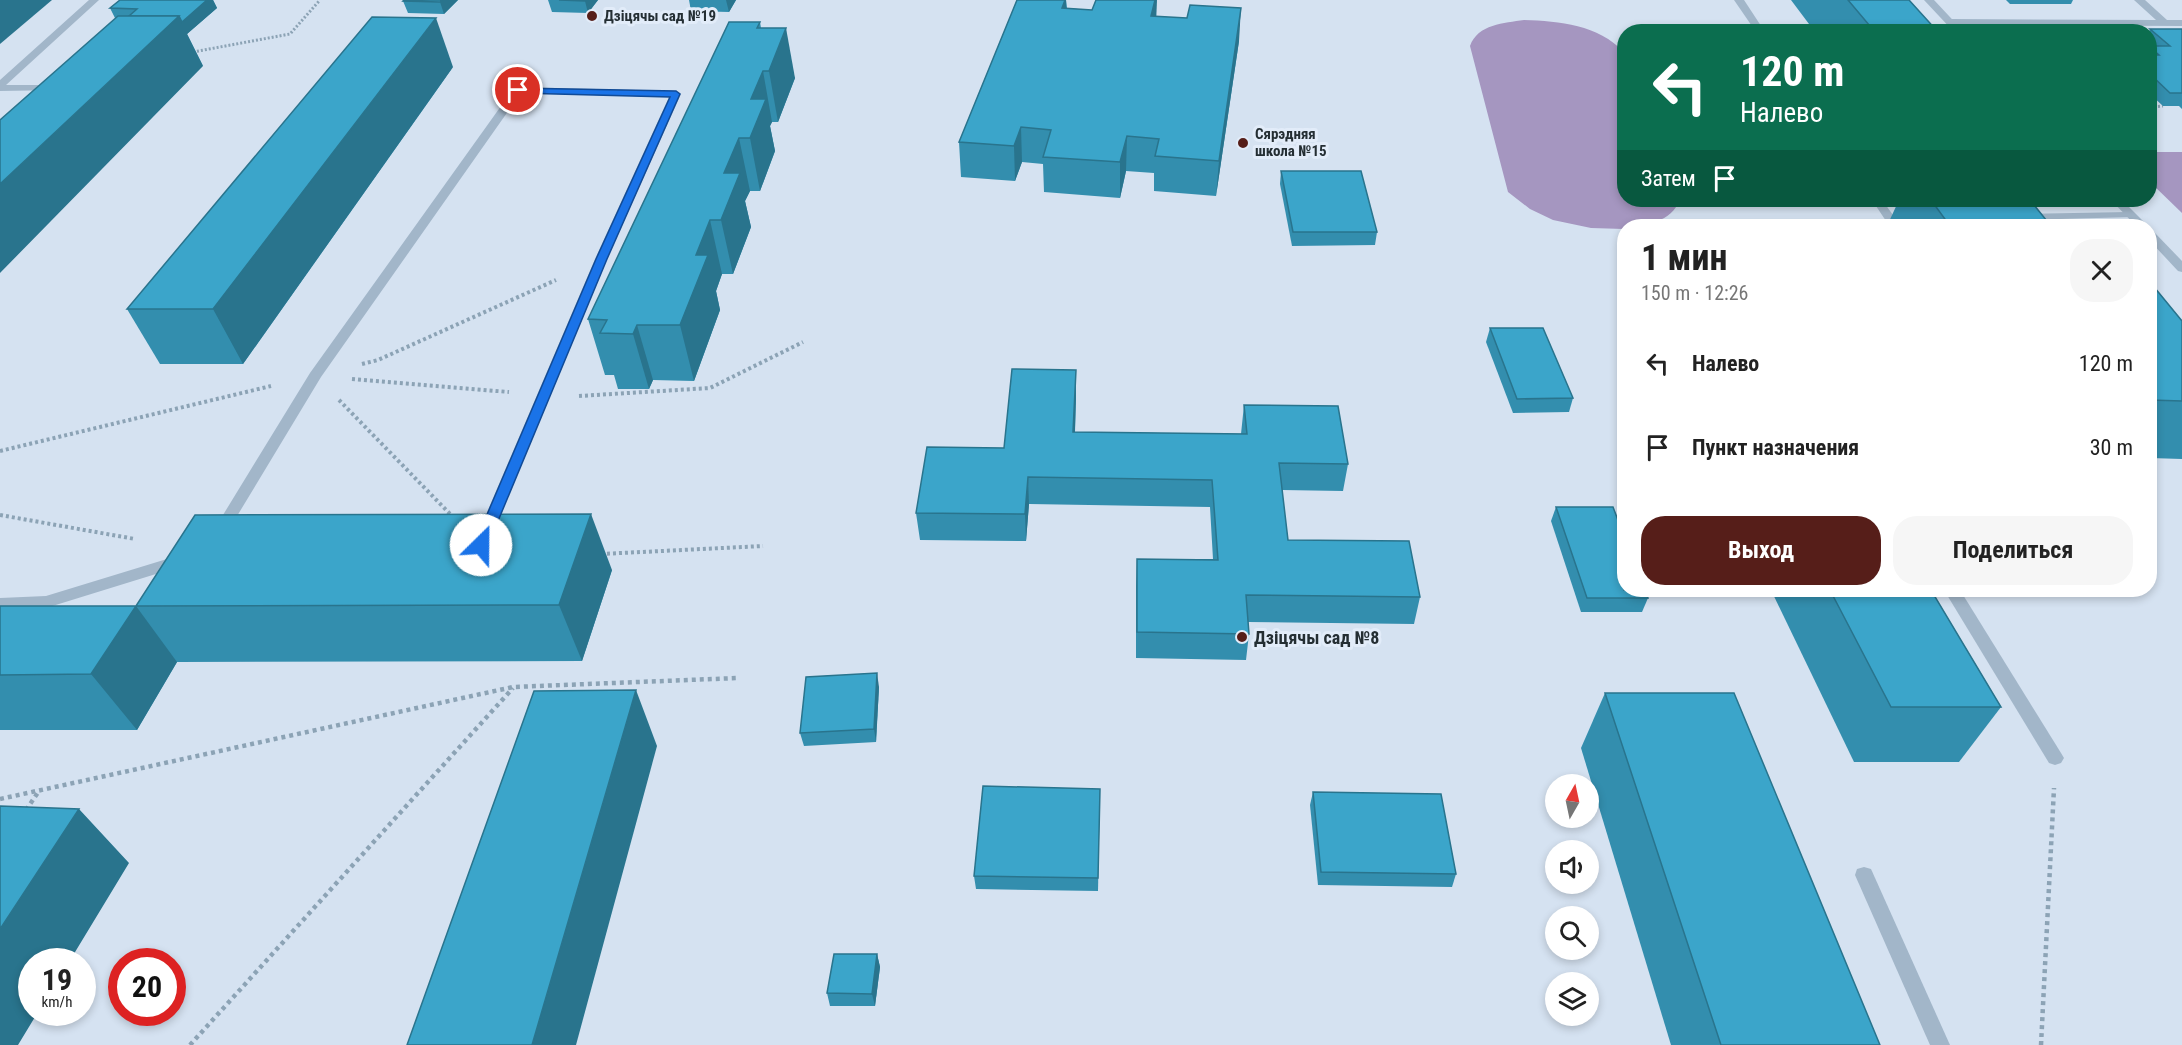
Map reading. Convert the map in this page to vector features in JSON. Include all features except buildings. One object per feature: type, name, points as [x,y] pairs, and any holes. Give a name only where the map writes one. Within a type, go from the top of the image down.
[{"type":"street","points":[[0,87],[94,0]]},
{"type":"street","points":[[1739,0],[1756,24]]},
{"type":"street","points":[[1929,0],[1951,22],[2182,23]]},
{"type":"street","points":[[2139,0],[2165,23]]},
{"type":"street","points":[[0,87],[60,88],[43,103]]},
{"type":"street","points":[[213,542],[315,376],[518,90],[676,94],[601,259],[481,545]]},
{"type":"street","points":[[2123,207],[2135,219]]},
{"type":"street","points":[[2008,217],[2130,214]]},
{"type":"street","points":[[2157,241],[2182,268]]},
{"type":"street","points":[[0,604],[46,602],[197,556]]},
{"type":"street","points":[[1956,597],[2055,758]]},
{"type":"street","points":[[1864,875],[1940,1045]]},
{"type":"path","points":[[190,52],[290,34],[320,0]]},
{"type":"path","points":[[2157,106],[2163,106]]},
{"type":"path","points":[[0,515],[138,540]]},
{"type":"path","points":[[0,799],[513,687],[738,678]]},
{"type":"path","points":[[190,1045],[513,687]]},
{"type":"path","points":[[2041,1045],[2055,758]]},
{"type":"path","points":[[20,820],[39,790]]},
{"type":"shaded area","points":[[1524,20],[1565,23],[1590,30],[1617,46],[1617,207],[1676,207],[1671,213],[1662,219],[1617,219],[1617,229],[1591,228],[1553,220],[1530,209],[1508,192],[1470,46],[1479,33],[1500,24]]},
{"type":"shaded area","points":[[2157,152],[2182,152],[2182,213],[2157,189]]},
{"type":"place","name":"Дзіцячы сад №19","points":[[592,16]]},
{"type":"place","name":"Сярэдняя школа №15","points":[[1243,143]]},
{"type":"place","name":"Дзіцячы сад №8","points":[[1242,637]]},
{"type":"route","points":[[481,545],[601,259],[676,94],[518,90]]}]
